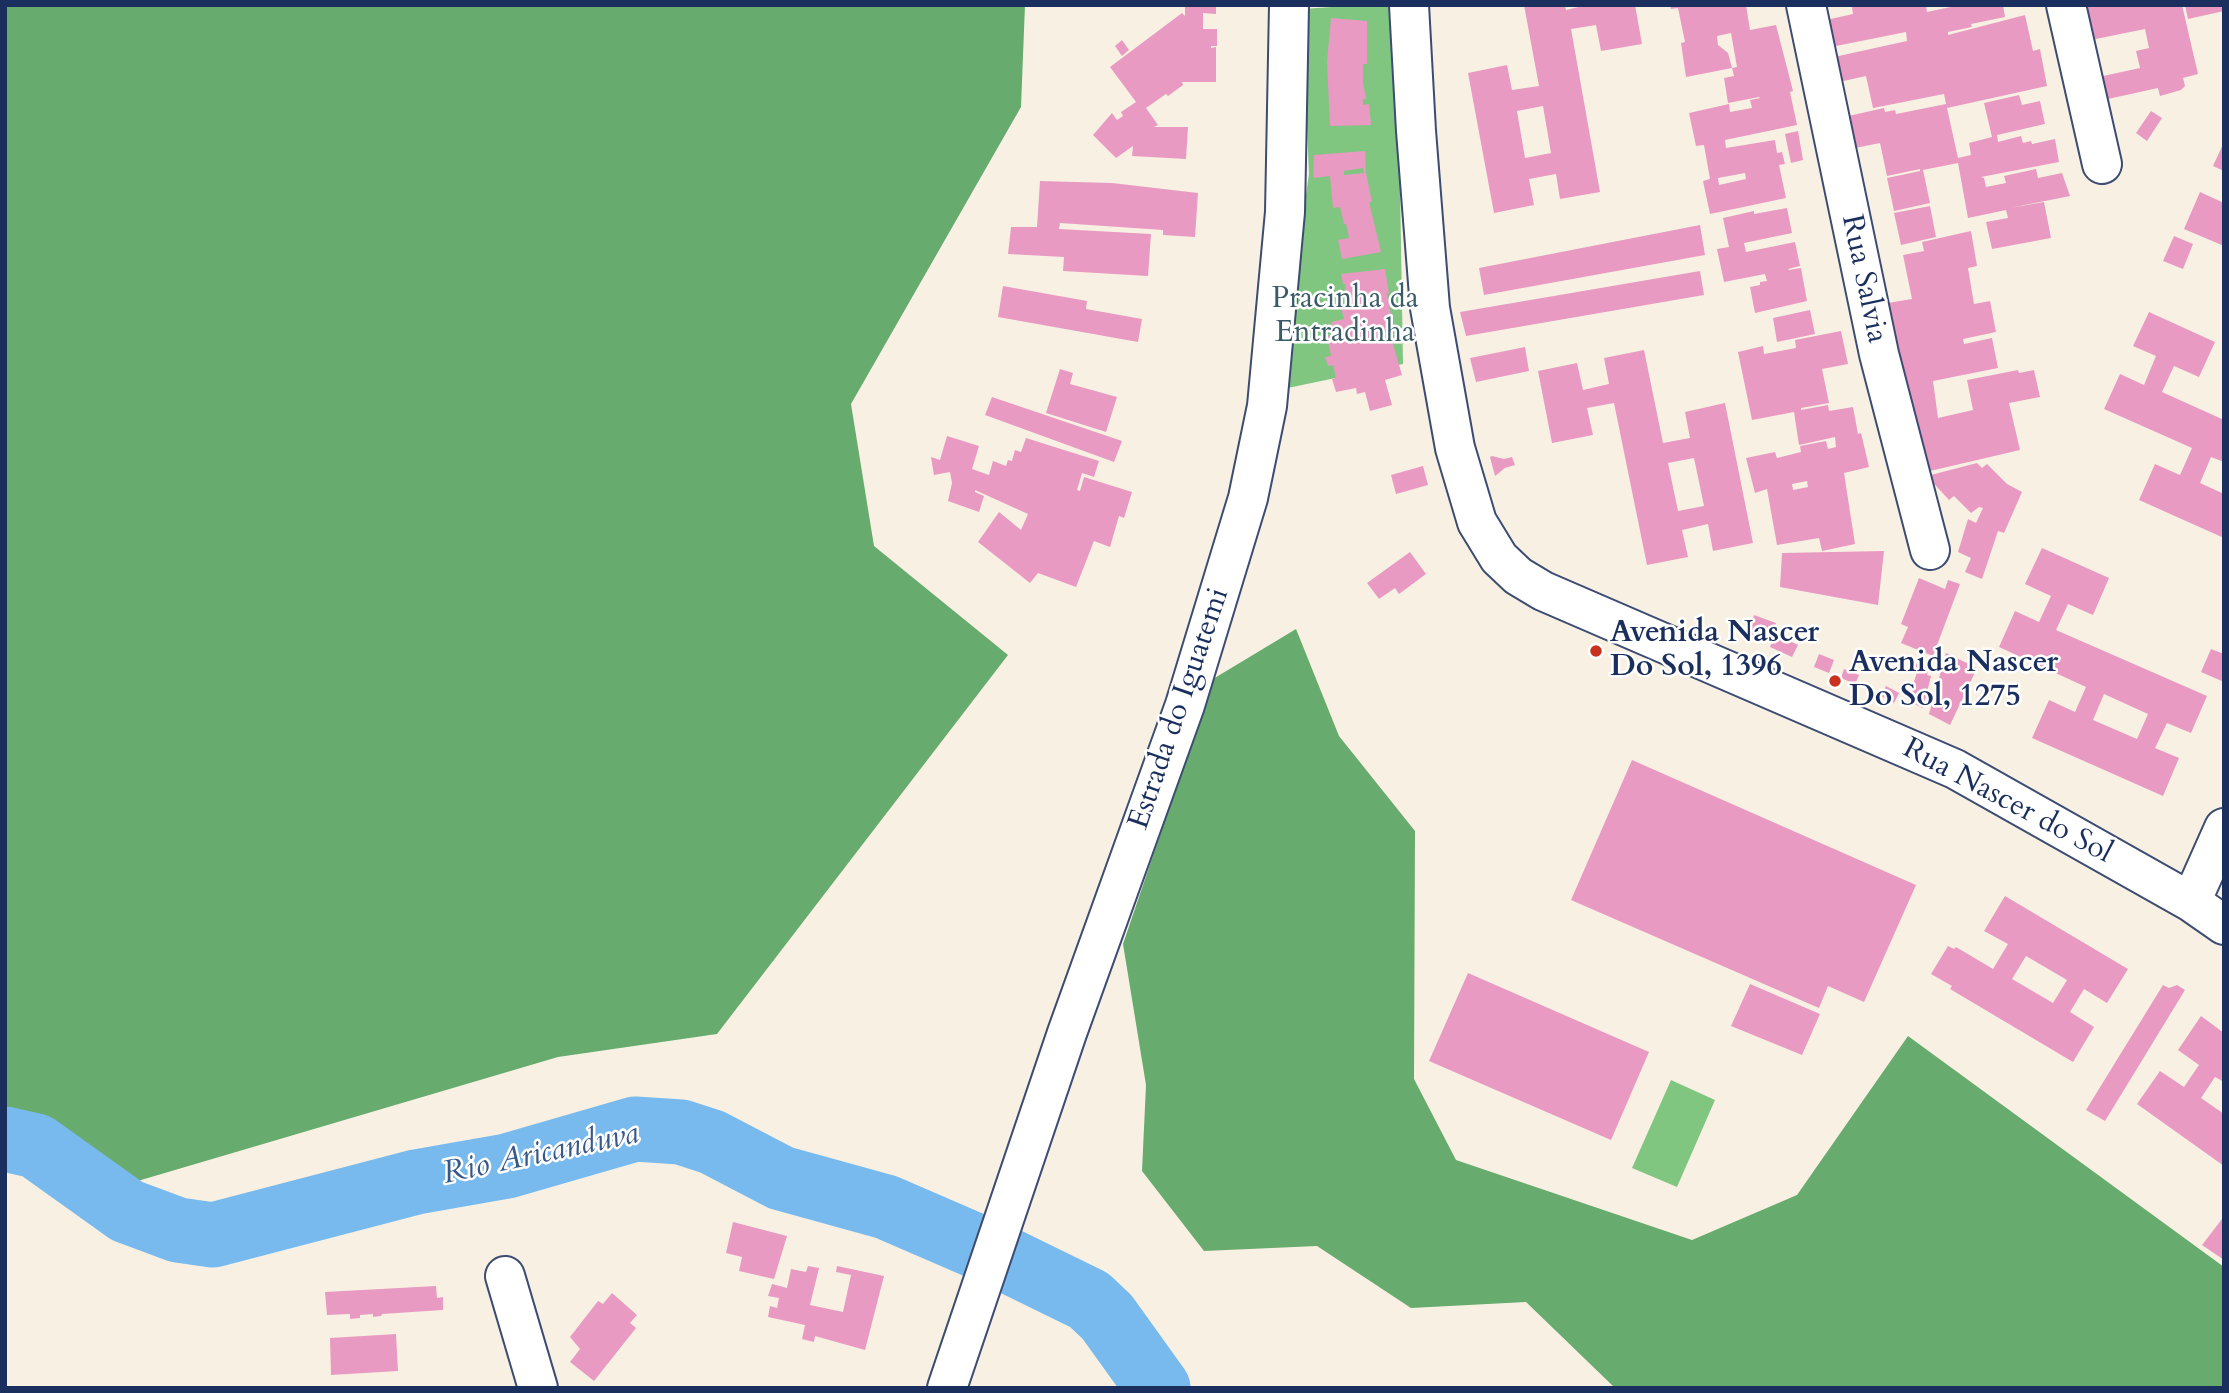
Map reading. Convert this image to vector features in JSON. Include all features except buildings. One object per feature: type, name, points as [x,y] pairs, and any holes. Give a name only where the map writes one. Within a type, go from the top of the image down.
[{"type":"street","name":"Estrada do Iguatemi","points":[[947,1388],[1067,1033],[1185,705],[1248,498],[1267,406],[1283,238],[1289,5]]},
{"type":"street","name":"Rua Nascer do Sol","points":[[1409,5],[1430,309],[1455,448],[1477,522],[1499,558],[1518,576],[1544,591],[1955,769],[2191,902],[2224,925]]},
{"type":"street","name":"Rua Salvia","points":[[1806,5],[1880,354],[1930,550]]},
{"type":"street","points":[[2066,5],[2102,164]]},
{"type":"street","points":[[2191,902],[2224,828]]},
{"type":"street","points":[[505,1276],[538,1388]]},
{"type":"green space","points":[[5,5],[1025,5],[1021,107],[851,404],[874,546],[1008,655],[717,1034],[558,1057],[97,1193],[5,1143]]},
{"type":"green space","name":"Pracinha da Entradinha","points":[[1397,5],[1403,364],[1278,390],[1309,174],[1302,9]]},
{"type":"green space","points":[[1296,629],[1339,736],[1415,831],[1414,1079],[1456,1160],[1692,1240],[1797,1195],[1908,1036],[2224,1267],[2224,1388],[1615,1388],[1526,1302],[1411,1308],[1317,1246],[1204,1251],[1142,1171],[1146,1085],[1123,944],[1213,679]]},
{"type":"green space","points":[[1671,1080],[1715,1100],[1677,1187],[1632,1168]]},
{"type":"waterway","name":"Rio Aricanduva","points":[[5,1139],[36,1146],[127,1211],[178,1230],[213,1235],[416,1182],[507,1166],[635,1129],[681,1132],[712,1142],[781,1178],[886,1207],[997,1255],[1089,1300],[1107,1317],[1158,1388]]},
{"type":"place","name":"Avenida Nascer Do Sol, 1396","points":[[1596,651]]},
{"type":"place","name":"Avenida Nascer Do Sol, 1275","points":[[1835,681]]}]
